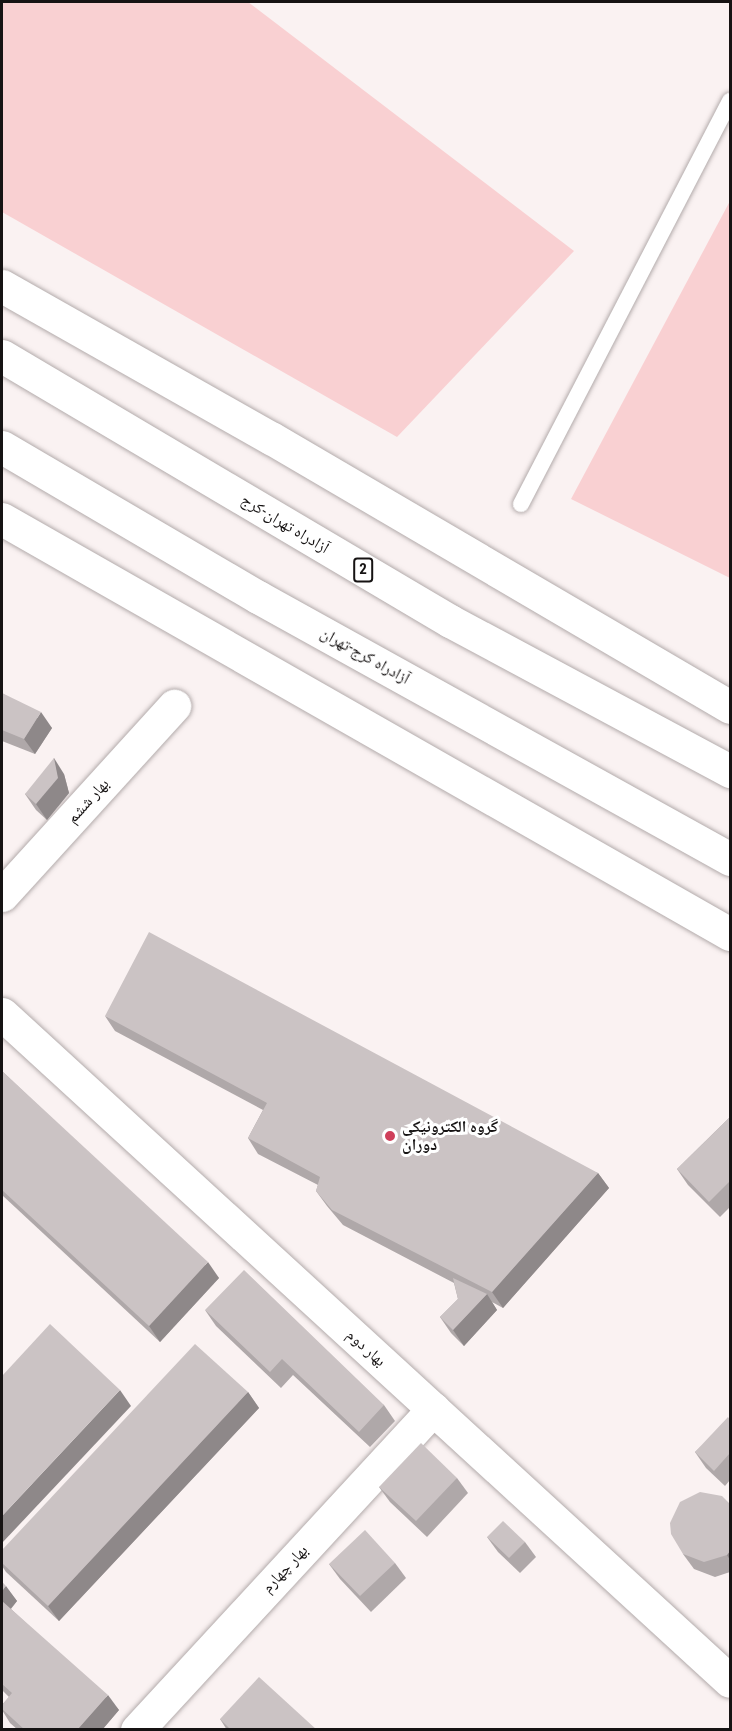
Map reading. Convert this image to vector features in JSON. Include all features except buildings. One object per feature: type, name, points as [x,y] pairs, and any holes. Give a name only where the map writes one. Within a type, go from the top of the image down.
[{"type":"main road","points":[[2,286],[271,438],[730,707]]},
{"type":"main road","name":"آزادراه تهران-کرج","points":[[2,357],[450,621],[730,771]]},
{"type":"main road","name":"آزادراه کرج-تهران","points":[[2,447],[258,597],[730,859]]},
{"type":"main road","points":[[2,519],[730,934]]},
{"type":"main road","name":"بهار ششم","points":[[2,895],[174,706]]},
{"type":"main road","name":"بهار دوم","points":[[2,1014],[730,1681]]},
{"type":"main road","name":"بهار چهارم","points":[[137,1730],[433,1409]]},
{"type":"lane","points":[[521,504],[730,101]]},
{"type":"shaded area","points":[[2,2],[248,2],[574,251],[397,437],[2,212]]},
{"type":"shaded area","points":[[730,201],[730,578],[571,499]]},
{"type":"place","name":"گروه الکترونیکی دوران","points":[[390,1136]]}]
